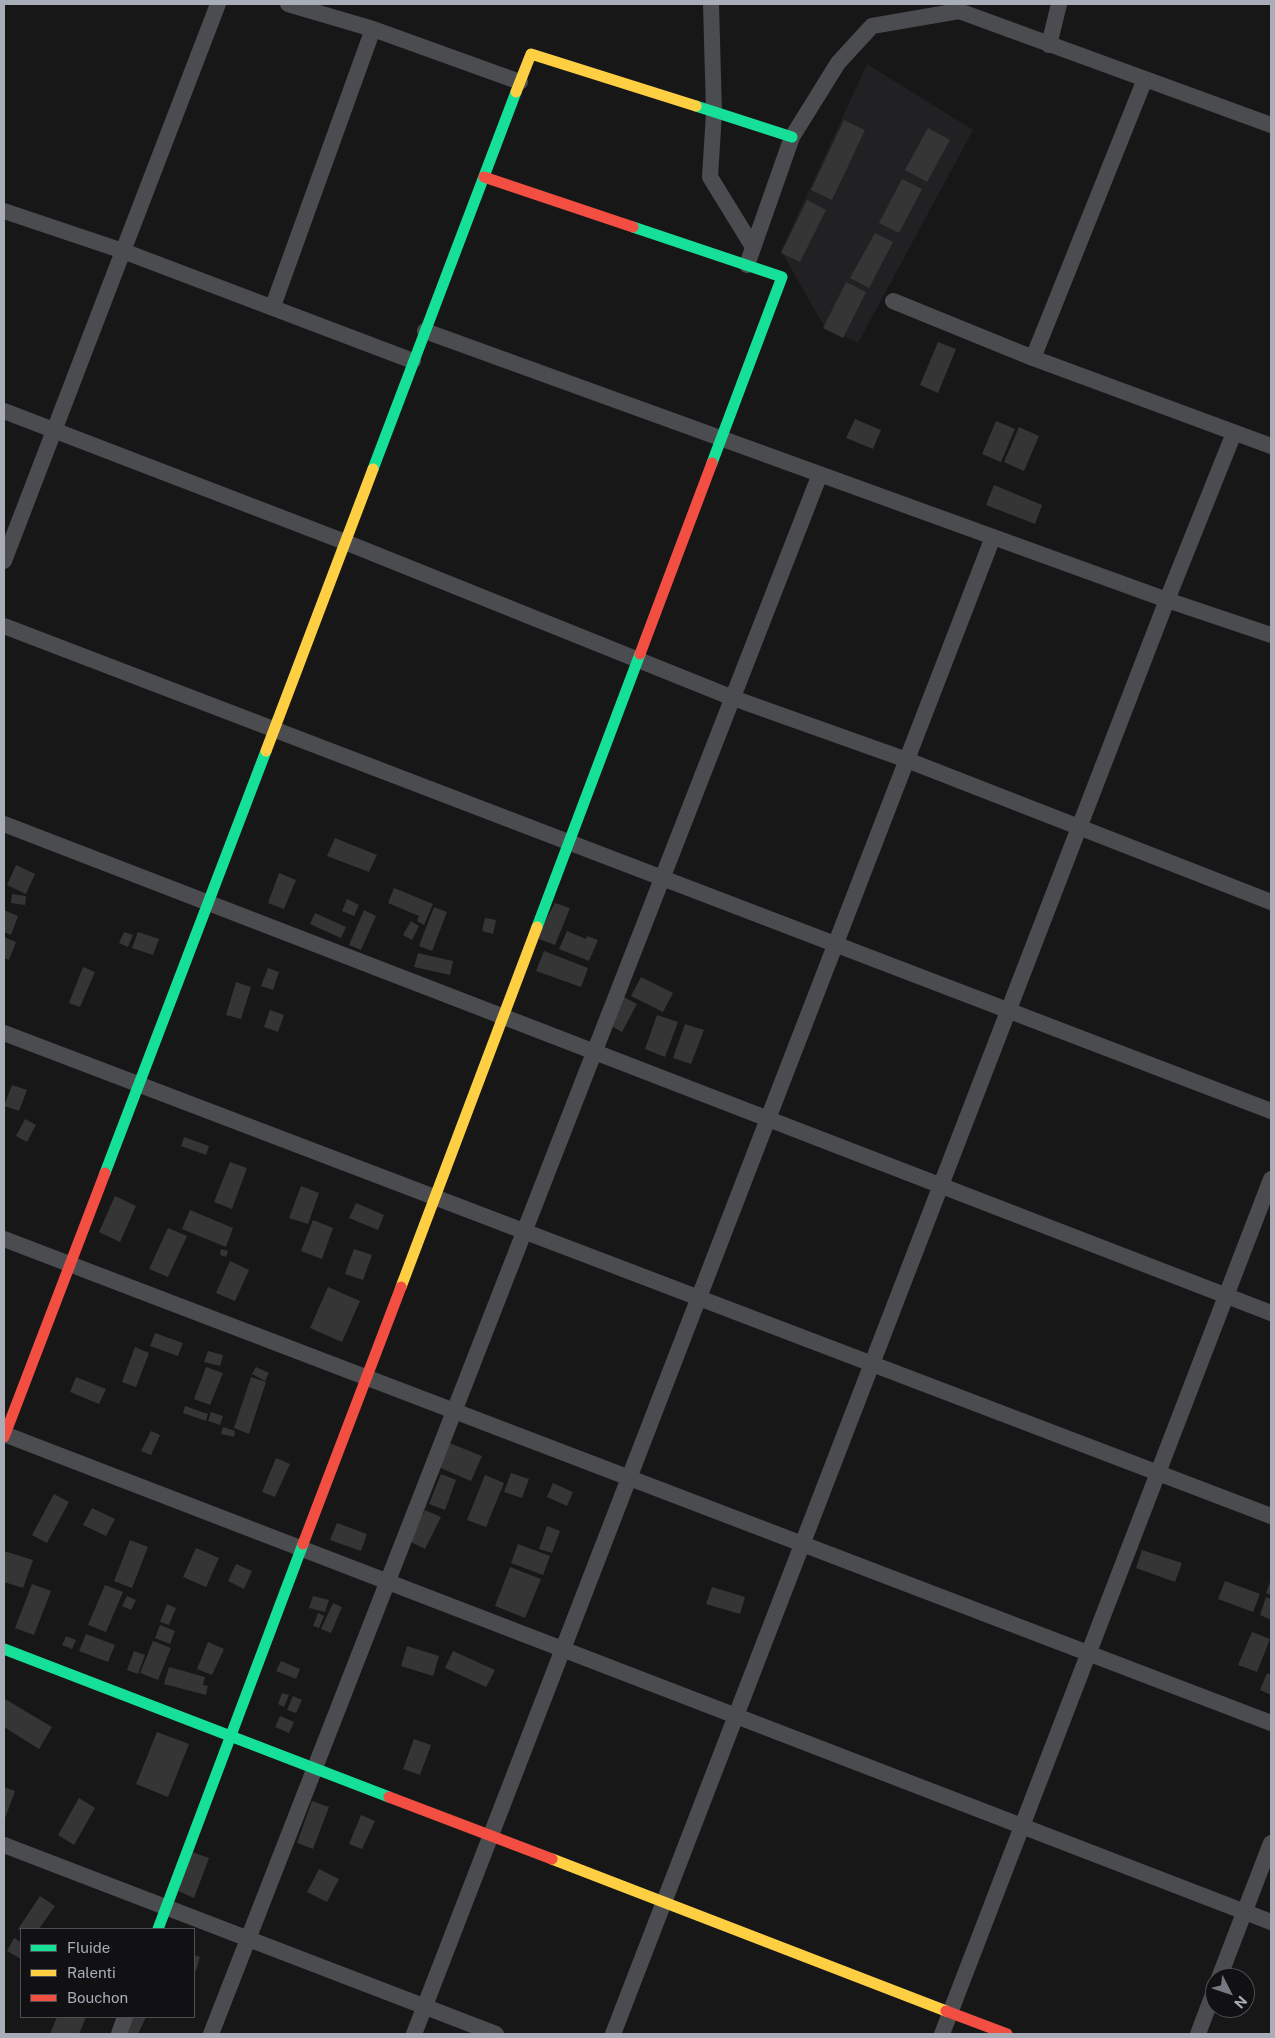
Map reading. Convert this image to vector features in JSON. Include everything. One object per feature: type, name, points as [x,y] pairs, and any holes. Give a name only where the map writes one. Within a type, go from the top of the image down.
[{"type":"street","points":[[4,561],[218,4]]},
{"type":"street","points":[[288,4],[373,29],[520,82]]},
{"type":"street","points":[[711,4],[714,113],[710,177],[753,247]]},
{"type":"street","points":[[1049,45],[1059,4]]},
{"type":"street","points":[[747,266],[792,137],[838,63],[872,26],[959,11],[1271,124]]},
{"type":"street","points":[[273,306],[373,29]]},
{"type":"street","points":[[792,137],[530,54],[4,1435],[1271,1922]]},
{"type":"street","points":[[1033,358],[1145,79]]},
{"type":"street","points":[[158,1928],[782,277],[484,177]]},
{"type":"street","points":[[4,211],[123,251],[273,306],[413,361]]},
{"type":"street","points":[[893,301],[1033,358],[1271,446]]},
{"type":"street","points":[[425,331],[1271,636]]},
{"type":"street","points":[[4,411],[345,542],[733,698],[907,760],[1271,902]]},
{"type":"street","points":[[613,2034],[1167,600],[1234,433]]},
{"type":"street","points":[[211,2034],[820,474]]},
{"type":"street","points":[[414,2034],[993,537]]},
{"type":"street","points":[[4,626],[1271,1111]]},
{"type":"street","points":[[4,824],[1271,1313]]},
{"type":"street","points":[[4,1033],[1271,1516]]},
{"type":"street","points":[[942,2034],[1271,1179]]},
{"type":"street","points":[[4,1239],[1271,1722]]},
{"type":"street","points":[[4,1649],[1007,2034]]},
{"type":"street","points":[[1223,1968],[1271,1843]]},
{"type":"street","points":[[4,1845],[496,2034]]},
{"type":"street","points":[[1198,2034],[1205,2015]]},
{"type":"street","points":[[119,2034],[125,2018]]},
{"type":"shaded area","points":[[867,64],[973,130],[858,343],[824,326],[781,251]]},
{"type":"building","points":[[844,120],[865,130],[832,200],[811,190]]},
{"type":"building","points":[[928,128],[950,140],[927,182],[905,170]]},
{"type":"building","points":[[902,179],[922,189],[899,233],[879,223]]},
{"type":"building","points":[[807,200],[826,210],[800,262],[781,253]]},
{"type":"building","points":[[875,233],[893,242],[869,288],[850,278]]},
{"type":"building","points":[[846,282],[866,292],[843,338],[823,328]]},
{"type":"building","points":[[938,342],[956,349],[938,393],[920,385]]},
{"type":"building","points":[[855,419],[881,430],[873,449],[846,438]]},
{"type":"building","points":[[996,421],[1015,429],[1001,462],[982,454]]},
{"type":"building","points":[[1019,427],[1039,436],[1024,471],[1004,462]]},
{"type":"building","points":[[994,485],[1042,505],[1035,524],[986,505]]},
{"type":"building","points":[[335,838],[377,855],[369,872],[327,856]]},
{"type":"building","points":[[16,865],[35,874],[26,894],[7,885]]},
{"type":"building","points":[[279,873],[296,880],[284,909],[268,903]]},
{"type":"building","points":[[394,888],[433,904],[424,925],[417,921],[419,916],[388,903]]},
{"type":"building","points":[[12,894],[26,896],[25,905],[11,903]]},
{"type":"building","points":[[347,899],[359,905],[354,916],[342,911]]},
{"type":"building","points":[[555,903],[570,908],[555,945],[536,938]]},
{"type":"building","points":[[434,907],[447,912],[432,951],[419,946]]},
{"type":"building","points":[[4,910],[18,916],[11,935],[4,932]]},
{"type":"building","points":[[364,910],[376,916],[361,950],[349,945]]},
{"type":"building","points":[[315,913],[346,927],[341,938],[310,924]]},
{"type":"building","points":[[485,918],[496,920],[493,934],[482,931]]},
{"type":"building","points":[[411,921],[419,926],[412,940],[403,935]]},
{"type":"building","points":[[567,931],[586,939],[587,936],[598,940],[589,961],[559,949]]},
{"type":"building","points":[[124,932],[133,935],[128,947],[119,943]]},
{"type":"building","points":[[138,932],[159,939],[153,955],[132,948]]},
{"type":"building","points":[[4,937],[16,942],[9,960],[4,958]]},
{"type":"building","points":[[544,951],[588,968],[581,987],[536,971]]},
{"type":"building","points":[[418,953],[453,961],[450,975],[414,967]]},
{"type":"building","points":[[83,967],[95,972],[80,1007],[69,1003]]},
{"type":"building","points":[[268,968],[279,972],[273,990],[261,986]]},
{"type":"building","points":[[641,977],[673,993],[663,1012],[631,996]]},
{"type":"building","points":[[236,982],[251,987],[241,1019],[226,1015]]},
{"type":"building","points":[[622,996],[637,1004],[622,1032],[608,1024]]},
{"type":"building","points":[[270,1010],[284,1015],[278,1032],[264,1027]]},
{"type":"building","points":[[657,1015],[678,1022],[665,1057],[645,1049]]},
{"type":"building","points":[[685,1024],[704,1030],[691,1064],[673,1058]]},
{"type":"building","points":[[12,1085],[27,1090],[19,1111],[4,1106]]},
{"type":"building","points":[[25,1119],[36,1125],[27,1142],[16,1136]]},
{"type":"building","points":[[184,1137],[209,1146],[206,1155],[181,1146]]},
{"type":"building","points":[[230,1162],[247,1168],[232,1209],[214,1202]]},
{"type":"building","points":[[301,1186],[319,1193],[308,1224],[289,1218]]},
{"type":"building","points":[[115,1196],[136,1206],[120,1242],[99,1232]]},
{"type":"building","points":[[356,1203],[384,1215],[378,1230],[349,1218]]},
{"type":"building","points":[[190,1210],[233,1228],[226,1247],[182,1229]]},
{"type":"building","points":[[313,1220],[333,1228],[322,1259],[301,1251]]},
{"type":"building","points":[[168,1228],[187,1236],[168,1277],[149,1269]]},
{"type":"building","points":[[221,1249],[228,1251],[226,1257],[220,1255]]},
{"type":"building","points":[[354,1249],[372,1255],[363,1280],[345,1274]]},
{"type":"building","points":[[230,1261],[249,1270],[235,1301],[216,1293]]},
{"type":"building","points":[[328,1287],[360,1301],[342,1342],[310,1328]]},
{"type":"building","points":[[155,1333],[183,1343],[178,1356],[150,1346]]},
{"type":"building","points":[[135,1347],[149,1353],[136,1387],[122,1382]]},
{"type":"building","points":[[208,1351],[223,1355],[220,1366],[204,1362]]},
{"type":"building","points":[[206,1367],[223,1373],[210,1405],[194,1399]]},
{"type":"building","points":[[256,1367],[269,1373],[265,1381],[252,1374]]},
{"type":"building","points":[[76,1377],[106,1389],[99,1404],[70,1392]]},
{"type":"building","points":[[251,1377],[266,1382],[249,1434],[234,1428]]},
{"type":"building","points":[[185,1406],[208,1414],[206,1421],[183,1413]]},
{"type":"building","points":[[211,1412],[223,1416],[220,1425],[208,1421]]},
{"type":"building","points":[[223,1427],[235,1431],[234,1437],[221,1434]]},
{"type":"building","points":[[151,1431],[160,1435],[151,1455],[141,1451]]},
{"type":"building","points":[[447,1442],[482,1456],[471,1481],[436,1466]]},
{"type":"building","points":[[276,1458],[290,1464],[275,1497],[262,1492]]},
{"type":"building","points":[[511,1473],[529,1479],[522,1498],[504,1492]]},
{"type":"building","points":[[441,1474],[456,1480],[445,1510],[429,1504]]},
{"type":"building","points":[[485,1475],[504,1483],[486,1527],[467,1520]]},
{"type":"building","points":[[553,1483],[573,1492],[567,1506],[547,1497]]},
{"type":"building","points":[[54,1494],[69,1502],[47,1543],[32,1535]]},
{"type":"building","points":[[92,1508],[115,1519],[106,1536],[83,1525]]},
{"type":"building","points":[[425,1510],[441,1517],[425,1549],[409,1541]]},
{"type":"building","points":[[337,1523],[367,1534],[361,1551],[330,1540]]},
{"type":"building","points":[[547,1526],[560,1531],[552,1553],[539,1549]]},
{"type":"building","points":[[130,1540],[148,1547],[132,1588],[114,1581]]},
{"type":"building","points":[[518,1544],[550,1556],[543,1575],[511,1563]]},
{"type":"building","points":[[196,1548],[219,1558],[206,1587],[183,1577]]},
{"type":"building","points":[[1142,1550],[1182,1563],[1175,1582],[1136,1568]]},
{"type":"building","points":[[4,1551],[33,1560],[23,1588],[4,1582]]},
{"type":"building","points":[[236,1564],[252,1571],[244,1589],[228,1581]]},
{"type":"building","points":[[510,1567],[541,1579],[525,1618],[495,1606]]},
{"type":"building","points":[[1271,1579],[1271,1595],[1266,1593]]},
{"type":"building","points":[[1225,1581],[1260,1594],[1253,1612],[1218,1599]]},
{"type":"building","points":[[32,1584],[51,1591],[34,1635],[15,1628]]},
{"type":"building","points":[[105,1585],[123,1592],[106,1632],[88,1625]]},
{"type":"building","points":[[712,1587],[745,1597],[740,1614],[706,1604]]},
{"type":"building","points":[[127,1596],[136,1600],[131,1610],[122,1606]]},
{"type":"building","points":[[313,1596],[329,1600],[325,1612],[309,1608]]},
{"type":"building","points":[[1266,1597],[1271,1599],[1271,1620],[1260,1615]]},
{"type":"building","points":[[333,1603],[342,1607],[331,1633],[321,1629]]},
{"type":"building","points":[[167,1604],[176,1608],[169,1625],[160,1622]]},
{"type":"building","points":[[318,1613],[324,1616],[319,1628],[313,1626]]},
{"type":"building","points":[[160,1625],[175,1631],[170,1644],[155,1638]]},
{"type":"building","points":[[1252,1632],[1270,1639],[1257,1672],[1238,1665]]},
{"type":"building","points":[[86,1634],[115,1645],[108,1662],[79,1651]]},
{"type":"building","points":[[66,1636],[76,1640],[72,1649],[62,1645]]},
{"type":"building","points":[[153,1641],[171,1648],[158,1680],[140,1673]]},
{"type":"building","points":[[208,1642],[224,1649],[212,1675],[197,1669]]},
{"type":"building","points":[[407,1646],[439,1656],[433,1676],[401,1666]]},
{"type":"building","points":[[134,1651],[145,1655],[138,1674],[127,1670]]},
{"type":"building","points":[[453,1651],[495,1670],[486,1687],[445,1668]]},
{"type":"building","points":[[281,1661],[300,1669],[296,1679],[276,1671]]},
{"type":"building","points":[[169,1667],[205,1677],[203,1685],[208,1686],[206,1695],[164,1684]]},
{"type":"building","points":[[1267,1673],[1271,1675],[1271,1695],[1260,1690]]},
{"type":"building","points":[[282,1693],[289,1695],[284,1707],[278,1704]]},
{"type":"building","points":[[293,1696],[302,1700],[296,1713],[287,1710]]},
{"type":"building","points":[[5,1699],[52,1727],[39,1749],[4,1727]]},
{"type":"building","points":[[280,1716],[294,1722],[289,1733],[275,1727]]},
{"type":"building","points":[[157,1732],[189,1744],[168,1797],[136,1784]]},
{"type":"building","points":[[414,1739],[431,1745],[420,1775],[403,1769]]},
{"type":"building","points":[[4,1787],[15,1791],[4,1821]]},
{"type":"building","points":[[79,1798],[95,1808],[74,1845],[58,1835]]},
{"type":"building","points":[[312,1801],[329,1807],[313,1849],[297,1843]]},
{"type":"building","points":[[361,1815],[375,1821],[362,1849],[349,1844]]},
{"type":"building","points":[[192,1852],[209,1858],[194,1898],[178,1891]]},
{"type":"building","points":[[319,1869],[339,1879],[327,1902],[307,1892]]},
{"type":"building","points":[[40,1896],[55,1906],[40,1928],[18,1929]]},
{"type":"building","points":[[14,1938],[20,1941],[20,1958],[7,1951]]},
{"type":"building","points":[[195,1955],[200,1957],[195,1971]]},
{"type":"building","points":[[57,2018],[86,2018],[79,2034],[50,2034]]},
{"type":"building","points":[[129,2018],[146,2018],[138,2034],[121,2034]]},
{"type":"traffic: fast","points":[[373,469],[516,92]]},
{"type":"traffic: fast","points":[[696,106],[792,137]]},
{"type":"traffic: fast","points":[[633,227],[782,277],[712,463]]},
{"type":"traffic: fast","points":[[537,927],[640,654]]},
{"type":"traffic: fast","points":[[105,1173],[266,751]]},
{"type":"traffic: fast","points":[[158,1928],[303,1544]]},
{"type":"traffic: fast","points":[[4,1649],[389,1797]]},
{"type":"traffic: slow","points":[[516,92],[531,54],[696,106]]},
{"type":"traffic: slow","points":[[266,751],[373,469]]},
{"type":"traffic: slow","points":[[401,1287],[537,927]]},
{"type":"traffic: slow","points":[[552,1859],[946,2011]]},
{"type":"traffic: jam","points":[[484,177],[633,227]]},
{"type":"traffic: jam","points":[[640,654],[712,463]]},
{"type":"traffic: jam","points":[[4,1437],[105,1173]]},
{"type":"traffic: jam","points":[[303,1544],[401,1287]]},
{"type":"traffic: jam","points":[[389,1797],[552,1859]]},
{"type":"traffic: jam","points":[[946,2011],[1007,2034]]}]
